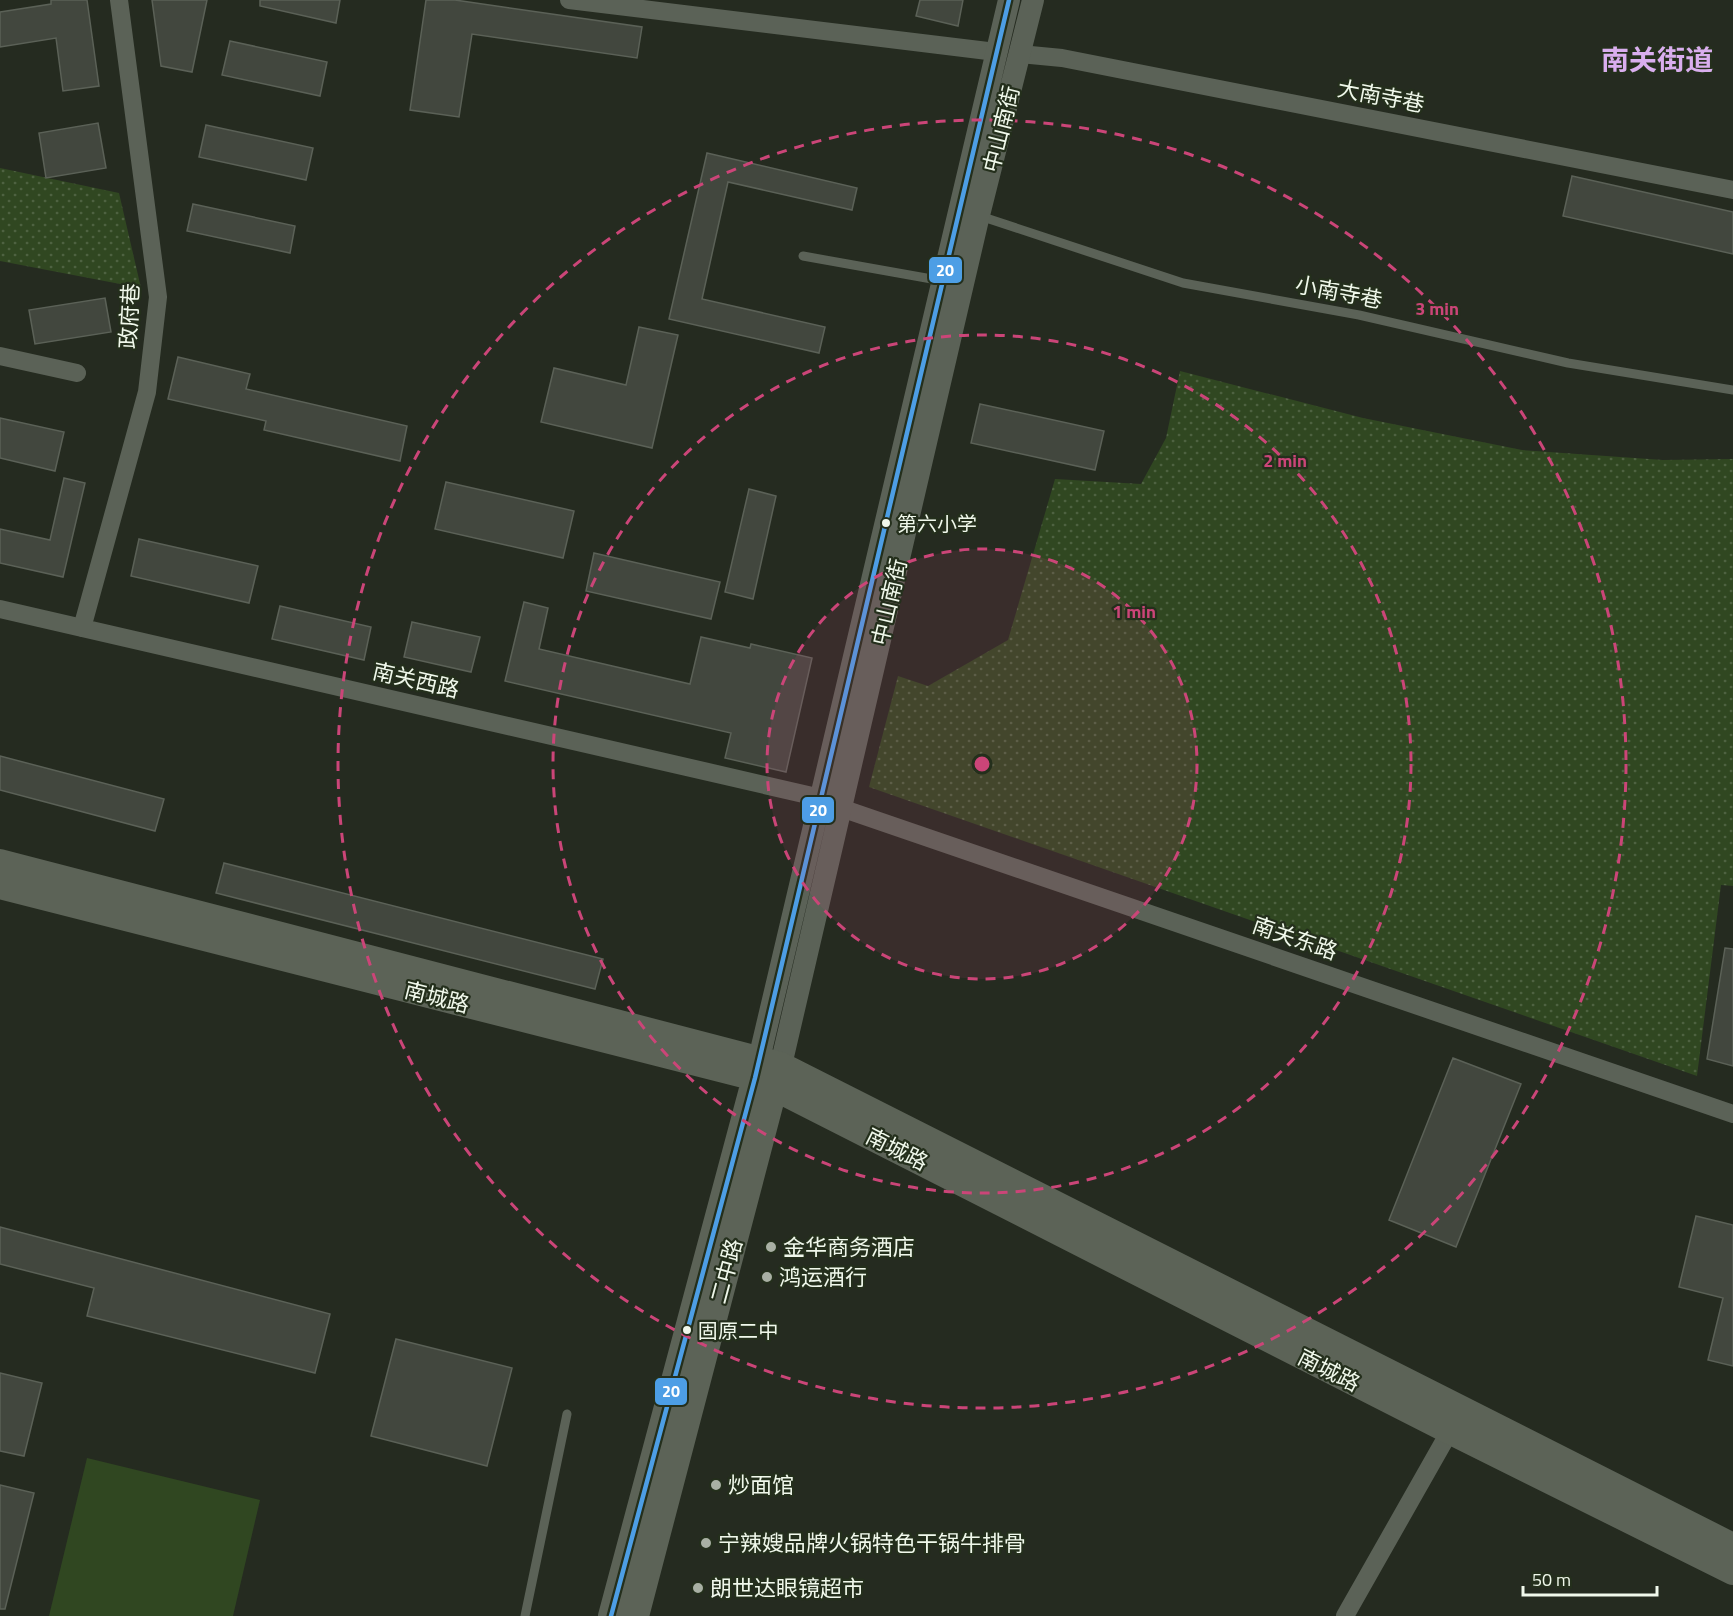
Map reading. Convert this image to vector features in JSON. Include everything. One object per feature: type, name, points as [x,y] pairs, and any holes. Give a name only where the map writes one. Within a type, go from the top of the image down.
[{"type":"main road","name":"南城路","points":[[0,862],[708,1047],[767,1072],[1455,1421],[1733,1572]]},
{"type":"main road","name":"南城路","points":[[0,886],[767,1072]]},
{"type":"main road","name":"二中路","points":[[611,1616],[767,1072]]},
{"type":"main road","name":"二中路","points":[[636,1616],[767,1072]]},
{"type":"main road","name":"南城路","points":[[1455,1421],[1733,1546]]},
{"type":"street","name":"政府巷","points":[[82,628],[147,392],[158,297],[119,0]]},
{"type":"street","points":[[569,0],[996,52]]},
{"type":"street","name":"中山南街","points":[[767,1072],[952,283],[996,52],[1009,0]]},
{"type":"street","name":"中山南街","points":[[952,283],[979,215],[1033,0]]},
{"type":"street","name":"大南寺巷","points":[[1020,54],[1062,58],[1733,190]]},
{"type":"street","points":[[0,356],[77,373]]},
{"type":"street","name":"南关西路","points":[[0,609],[831,803]]},
{"type":"street","name":"南关东路","points":[[831,803],[1733,1114]]},
{"type":"street","points":[[1345,1616],[1455,1421]]},
{"type":"lane","name":"小南寺巷","points":[[979,215],[1183,283],[1359,315],[1568,363],[1733,390]]},
{"type":"lane","points":[[803,256],[952,283]]},
{"type":"lane","points":[[525,1616],[567,1414]]},
{"type":"green space","points":[[0,168],[119,193],[141,288],[0,261]]},
{"type":"green space","points":[[1180,371],[1363,418],[1522,450],[1663,460],[1733,459],[1733,886],[1721,885],[1697,1076],[869,787],[898,676],[928,686],[1008,640],[1055,479],[1141,484],[1166,438]]},
{"type":"green space","points":[[87,1458],[260,1500],[233,1616],[49,1616]]},
{"type":"building","points":[[51,0],[87,0],[99,86],[63,91],[56,38],[0,47],[0,12],[51,4]]},
{"type":"building","points":[[152,0],[207,0],[192,72],[161,66]]},
{"type":"building","points":[[260,0],[340,0],[336,23],[260,6]]},
{"type":"building","points":[[426,0],[455,0],[642,27],[637,58],[472,34],[459,117],[410,110]]},
{"type":"building","points":[[920,0],[963,0],[958,26],[916,16]]},
{"type":"building","points":[[230,41],[327,62],[320,96],[222,75]]},
{"type":"building","points":[[98,123],[106,168],[46,178],[39,133]]},
{"type":"building","points":[[206,125],[313,148],[306,180],[199,157]]},
{"type":"building","points":[[707,153],[857,188],[852,210],[728,182],[702,299],[825,327],[819,353],[669,319]]},
{"type":"building","points":[[1572,176],[1733,212],[1733,254],[1563,216]]},
{"type":"building","points":[[193,204],[295,226],[290,253],[187,231]]},
{"type":"building","points":[[105,298],[111,332],[35,344],[29,310]]},
{"type":"building","points":[[639,327],[678,335],[652,448],[541,422],[554,368],[626,385]]},
{"type":"building","points":[[178,357],[250,374],[246,389],[407,426],[400,461],[264,430],[266,421],[168,399]]},
{"type":"building","points":[[980,404],[1104,431],[1095,470],[971,443]]},
{"type":"building","points":[[0,418],[64,432],[55,471],[0,458]]},
{"type":"building","points":[[64,478],[85,483],[63,577],[0,563],[0,529],[50,540]]},
{"type":"building","points":[[446,482],[574,511],[563,558],[435,529]]},
{"type":"building","points":[[749,489],[776,496],[753,599],[725,592]]},
{"type":"building","points":[[139,539],[258,566],[249,603],[131,576]]},
{"type":"building","points":[[594,553],[720,582],[711,619],[586,591]]},
{"type":"building","points":[[524,602],[548,608],[539,649],[690,684],[701,637],[750,648],[751,644],[812,658],[786,772],[725,758],[731,733],[505,681]]},
{"type":"building","points":[[280,606],[371,627],[364,660],[272,639]]},
{"type":"building","points":[[412,622],[480,637],[471,672],[404,657]]},
{"type":"building","points":[[0,756],[164,799],[155,831],[0,790]]},
{"type":"building","points":[[224,863],[603,959],[595,989],[216,893]]},
{"type":"building","points":[[1725,948],[1733,949],[1733,1066],[1707,1059]]},
{"type":"building","points":[[1453,1058],[1521,1084],[1456,1247],[1389,1220]]},
{"type":"building","points":[[1696,1216],[1733,1225],[1733,1366],[1708,1360],[1723,1298],[1679,1287]]},
{"type":"building","points":[[0,1227],[330,1314],[315,1373],[87,1316],[94,1288],[0,1264]]},
{"type":"building","points":[[396,1339],[512,1368],[487,1466],[371,1436]]},
{"type":"building","points":[[0,1373],[42,1383],[24,1456],[0,1451]]},
{"type":"building","points":[[0,1485],[34,1493],[5,1609],[0,1609]]},
{"type":"transit line","name":"20","points":[[611,1616],[755,1078],[1009,0]]},
{"type":"place","name":"第六小学","points":[[886,523]]},
{"type":"place","name":"金华商务酒店","points":[[771,1247]]},
{"type":"place","name":"鸿运酒行","points":[[767,1277]]},
{"type":"place","name":"固原二中","points":[[687,1330]]},
{"type":"place","name":"炒面馆","points":[[716,1485]]},
{"type":"place","name":"宁辣嫂品牌火锅特色干锅牛排骨","points":[[706,1543]]},
{"type":"place","name":"朗世达眼镜超市","points":[[698,1588]]},
{"type":"district","name":"南关街道","points":[[1657,60]]}]
